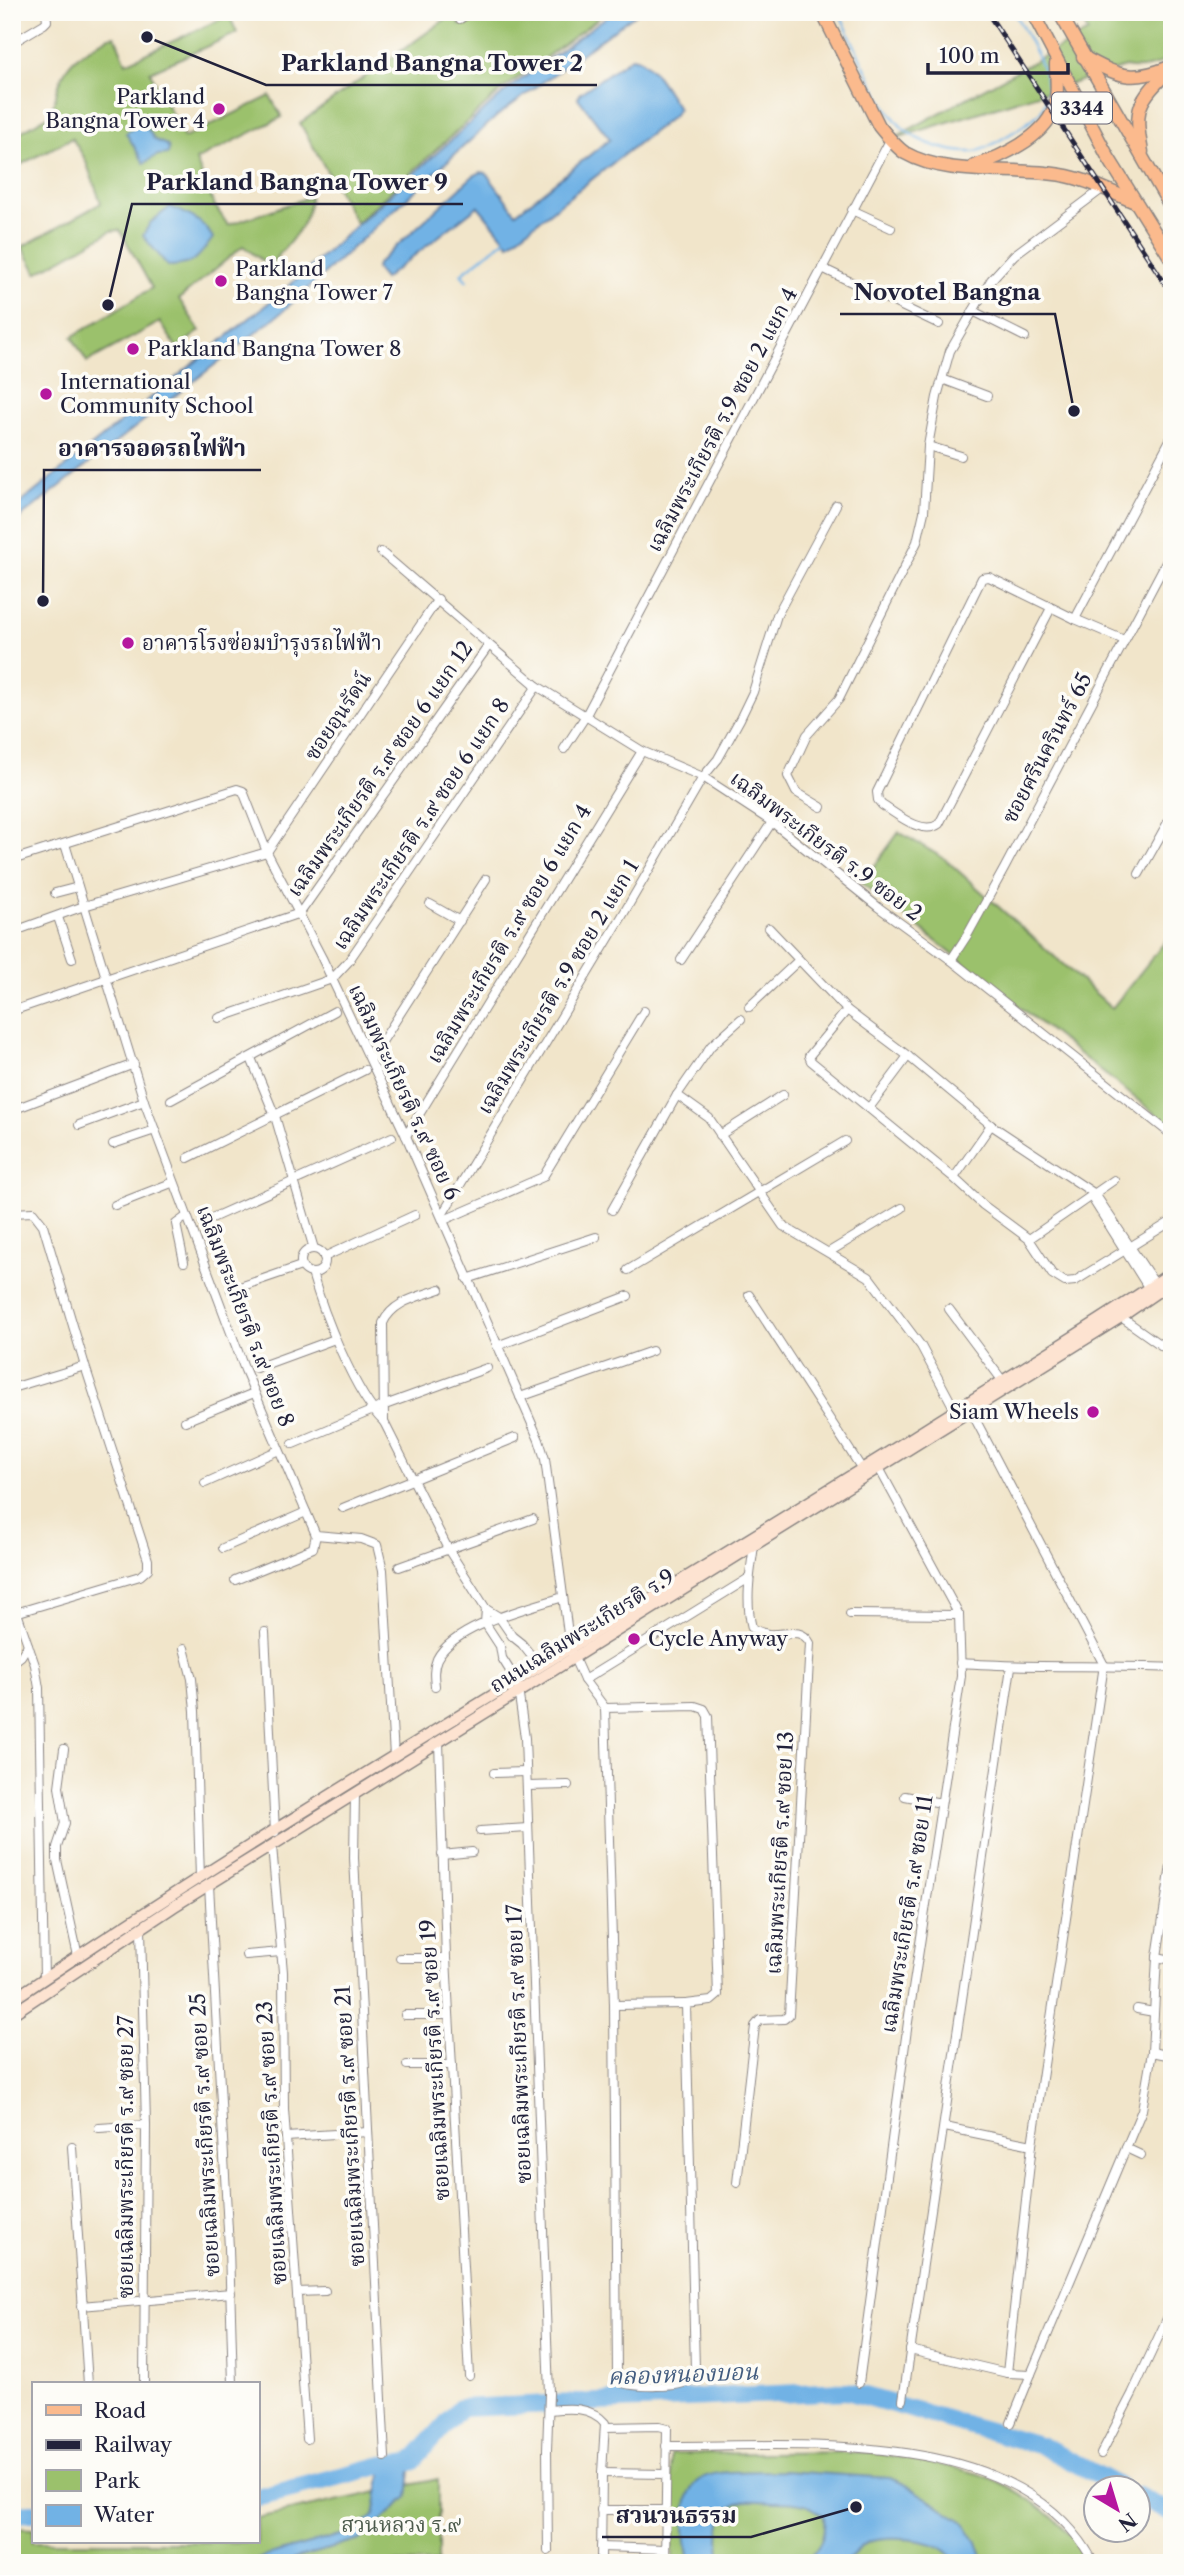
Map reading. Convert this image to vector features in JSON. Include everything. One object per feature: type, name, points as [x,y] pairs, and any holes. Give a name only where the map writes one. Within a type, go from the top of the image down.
[{"type":"main road","points":[[822,12],[871,110],[890,140],[905,153],[925,161],[967,169],[1029,171],[1075,178],[1135,202]]},
{"type":"main road","name":"3344","points":[[1032,12],[1135,202],[1172,260]]},
{"type":"main road","name":"3344","points":[[1059,12],[1144,165],[1172,209]]},
{"type":"main road","points":[[1083,57],[1113,73],[1129,77],[1147,76],[1172,67]]},
{"type":"main road","points":[[967,169],[995,158],[1027,140],[1045,125],[1054,108],[1057,87],[1055,58]]},
{"type":"main road","points":[[1144,165],[1136,124],[1137,114],[1152,88],[1172,67]]},
{"type":"main road","name":"ถนนเฉลิมพระเกียรติ ร.9","points":[[858,1475],[879,1468],[1090,1330],[1172,1272]]},
{"type":"main road","name":"ถนนเฉลิมพระเกียรติ ร.9","points":[[1090,1330],[1121,1317],[1172,1282]]},
{"type":"main road","name":"ถนนเฉลิมพระเกียรติ ร.9","points":[[12,2014],[141,1929],[275,1832],[394,1756],[518,1687],[799,1514],[955,1410],[969,1407],[1002,1380],[1045,1359]]},
{"type":"main road","name":"ถนนเฉลิมพระเกียรติ ร.9","points":[[12,2000],[79,1955],[272,1846],[439,1742],[518,1687],[540,1667],[573,1653],[754,1546],[799,1514]]},
{"type":"street","points":[[12,43],[44,24],[47,21],[46,12]]},
{"type":"street","points":[[460,19],[471,12]]},
{"type":"street","name":"เฉลิมพระเกียรติ ร.9 ซอย 2 แยก 4","points":[[564,749],[585,717],[890,140]]},
{"type":"street","points":[[821,807],[796,792],[788,776],[807,735],[839,699],[917,542],[924,512],[928,446],[950,351],[991,280],[1014,255],[1102,189]]},
{"type":"street","points":[[852,210],[891,228]]},
{"type":"street","points":[[822,268],[939,324]]},
{"type":"street","points":[[973,311],[1025,337]]},
{"type":"street","points":[[942,379],[987,396]]},
{"type":"street","points":[[1075,619],[1172,436]]},
{"type":"street","points":[[928,446],[961,456]]},
{"type":"street","name":"เฉลิมพระเกียรติ ร.9 ซอย 2 แยก 1","points":[[443,1217],[703,777],[718,759],[753,692],[777,615],[836,505]]},
{"type":"street","name":"ซอยศรีนครินทร์ 65","points":[[951,960],[998,880],[1172,551]]},
{"type":"street","name":"เฉลิมพระเกียรติ ร.9 ซอย 2","points":[[381,552],[537,685],[642,751],[703,777],[772,822],[1172,1135]]},
{"type":"street","points":[[1051,608],[939,824],[934,828],[924,828],[882,805],[877,792],[982,578],[989,576],[1051,608],[1124,640]]},
{"type":"street","name":"ซอยอุนรัดน์","points":[[267,852],[438,599]]},
{"type":"street","name":"เฉลิมพระเกียรติ ร.๙ ซอย 6 แยก 12","points":[[300,913],[488,645]]},
{"type":"street","name":"เฉลิมพระเกียรติ ร.๙ ซอย 6 แยก 8","points":[[332,979],[348,962],[537,685]]},
{"type":"street","name":"เฉลิมพระเกียรติ ร.๙ ซอย 6 แยก 4","points":[[406,1136],[642,751]]},
{"type":"street","name":"เฉลิมพระเกียรติ ร.๙ ซอย 6","points":[[12,860],[237,789],[243,792],[267,852],[300,913],[371,1059],[443,1217],[545,1459],[573,1653],[584,1680],[605,1708]]},
{"type":"street","points":[[1139,874],[1172,815]]},
{"type":"street","points":[[681,960],[772,822]]},
{"type":"street","name":"เฉลิมพระเกียรติ ร.๙ ซอย 8","points":[[65,844],[144,1101],[254,1393],[316,1535]]},
{"type":"street","points":[[12,932],[84,906],[267,852]]},
{"type":"street","points":[[371,1059],[486,878]]},
{"type":"street","points":[[55,893],[78,887]]},
{"type":"street","points":[[430,904],[460,921]]},
{"type":"street","points":[[12,1011],[300,913]]},
{"type":"street","points":[[58,917],[72,959]]},
{"type":"street","points":[[769,928],[847,1010],[908,1056],[991,1125],[1091,1194],[1152,1286]]},
{"type":"street","points":[[749,1007],[799,960]]},
{"type":"street","points":[[219,1018],[332,979]]},
{"type":"street","points":[[847,1010],[809,1056],[811,1061],[983,1205],[1029,1239],[1052,1274],[1065,1282],[1075,1281],[1172,1221]]},
{"type":"street","points":[[171,1100],[335,1011]]},
{"type":"street","points":[[443,1217],[543,1177],[644,1011]]},
{"type":"street","points":[[612,1210],[677,1095],[711,1046],[741,1019]]},
{"type":"street","points":[[869,1108],[908,1056]]},
{"type":"street","points":[[251,1058],[275,1116],[314,1249]]},
{"type":"street","points":[[12,1110],[134,1064]]},
{"type":"street","points":[[188,1158],[365,1070]]},
{"type":"street","points":[[677,1095],[709,1118],[783,1226],[869,1277],[921,1346],[955,1410]]},
{"type":"street","points":[[720,1135],[783,1095]]},
{"type":"street","points":[[79,1125],[144,1101]]},
{"type":"street","points":[[954,1178],[991,1125]]},
{"type":"street","points":[[113,1144],[155,1130]]},
{"type":"street","points":[[203,1222],[392,1136]]},
{"type":"street","points":[[628,1270],[845,1141]]},
{"type":"street","points":[[1029,1239],[1091,1194],[1114,1181]]},
{"type":"street","points":[[115,1205],[174,1182]]},
{"type":"street","points":[[829,1252],[902,1208]]},
{"type":"street","points":[[12,1213],[33,1212],[43,1225],[148,1560],[148,1569],[140,1576],[15,1613]]},
{"type":"street","points":[[324,1257],[415,1215]]},
{"type":"street","points":[[184,1262],[176,1224],[187,1216]]},
{"type":"street","points":[[467,1279],[596,1237]]},
{"type":"street","points":[[314,1249],[320,1251],[324,1257],[322,1268],[312,1273],[301,1266],[303,1254],[314,1249]]},
{"type":"street","points":[[231,1290],[301,1266]]},
{"type":"street","points":[[312,1273],[335,1339],[372,1411],[384,1422],[448,1549],[486,1609],[499,1617],[540,1667]]},
{"type":"street","points":[[384,1422],[383,1323],[387,1313],[399,1304],[440,1289]]},
{"type":"street","points":[[749,1295],[858,1475]]},
{"type":"street","points":[[497,1346],[628,1296]]},
{"type":"street","points":[[949,1309],[1002,1380]]},
{"type":"street","points":[[1121,1317],[1172,1353]]},
{"type":"street","points":[[256,1368],[335,1339]]},
{"type":"street","points":[[520,1396],[653,1351]]},
{"type":"street","points":[[12,1376],[14,1387],[85,1366]]},
{"type":"street","points":[[293,1444],[385,1405],[487,1368]]},
{"type":"street","points":[[185,1421],[254,1393]]},
{"type":"street","points":[[969,1407],[1104,1665],[1032,2145],[1007,2373]]},
{"type":"street","points":[[343,1508],[411,1478],[515,1438]]},
{"type":"street","points":[[205,1483],[279,1450]]},
{"type":"street","name":"เฉลิมพระเกียรติ ร.๙ ซอย 11","points":[[859,2383],[961,1676],[959,1615],[879,1468]]},
{"type":"street","points":[[223,1548],[306,1512]]},
{"type":"street","points":[[399,1567],[533,1520]]},
{"type":"street","points":[[235,1580],[313,1548],[316,1535],[361,1539],[377,1545],[383,1570],[394,1756]]},
{"type":"street","name":"เฉลิมพระเกียรติ ร.๙ ซอย 13","points":[[737,2183],[755,2026],[760,2020],[784,2019],[789,2015],[810,1643],[807,1637],[799,1633],[772,1635],[752,1628],[749,1616],[749,1578],[754,1546]]},
{"type":"street","points":[[584,1680],[749,1578]]},
{"type":"street","points":[[435,1686],[436,1661],[450,1644],[499,1617],[563,1597]]},
{"type":"street","points":[[12,1598],[35,1665],[39,1688],[44,1979]]},
{"type":"street","points":[[486,1609],[485,1623],[500,1646],[502,1658],[518,1687]]},
{"type":"street","points":[[850,1614],[959,1615]]},
{"type":"street","points":[[265,1632],[275,1832]]},
{"type":"street","points":[[12,1663],[28,1645]]},
{"type":"street","name":"ซอยเฉลิมพระเกียรติ ร.๙ ซอย 25","points":[[184,1648],[192,1679],[195,1711],[231,2293],[233,2382]]},
{"type":"street","points":[[960,1663],[1010,1667],[1104,1665],[1172,1668]]},
{"type":"street","points":[[902,2400],[1010,1667]]},
{"type":"street","name":"ซอยเฉลิมพระเกียรติ ร.๙ ซอย 17","points":[[518,1687],[523,1716],[527,1786],[550,2409],[547,2450],[548,2551]]},
{"type":"street","points":[[614,2005],[686,2004],[711,2001],[718,1995],[708,1716],[704,1709],[695,1706],[605,1708],[614,2005],[617,2372],[620,2382],[626,2384],[674,2385],[690,2381],[695,2369],[686,2004]]},
{"type":"street","name":"ซอยเฉลิมพระเกียรติ ร.๙ ซอย 19","points":[[439,1742],[446,1958],[469,2376]]},
{"type":"street","points":[[64,1749],[59,1787],[65,1823],[57,1847],[57,1860],[79,1955]]},
{"type":"street","points":[[494,1773],[526,1772]]},
{"type":"street","points":[[527,1786],[568,1785]]},
{"type":"street","name":"ซอยเฉลิมพระเกียรติ ร.๙ ซอย 21","points":[[355,1794],[354,1858],[385,2456]]},
{"type":"street","points":[[905,1796],[941,1803]]},
{"type":"street","points":[[481,1831],[528,1828]]},
{"type":"street","name":"ซอยเฉลิมพระเกียรติ ร.๙ ซอย 23","points":[[272,1846],[281,1952],[286,2137],[307,2439]]},
{"type":"street","points":[[442,1855],[472,1852]]},
{"type":"street","points":[[1011,2423],[1142,2110],[1152,2052],[1157,1958],[1172,1861]]},
{"type":"street","name":"ซอยเฉลิมพระเกียรติ ร.๙ ซอย 27","points":[[141,1929],[146,2124],[144,2382]]},
{"type":"street","points":[[246,1955],[281,1952]]},
{"type":"street","points":[[400,1958],[446,1958]]},
{"type":"street","points":[[1157,1958],[1172,1960]]},
{"type":"street","points":[[1137,2009],[1154,2012]]},
{"type":"street","points":[[405,2015],[449,2015]]},
{"type":"street","points":[[1152,2052],[1172,2056]]},
{"type":"street","points":[[407,2065],[452,2065]]},
{"type":"street","points":[[99,2128],[146,2124]]},
{"type":"street","points":[[944,2127],[1032,2145]]},
{"type":"street","points":[[286,2137],[368,2133]]},
{"type":"street","points":[[72,2147],[88,2382]]},
{"type":"street","points":[[1126,2148],[1141,2155]]},
{"type":"street","points":[[297,2292],[325,2291]]},
{"type":"street","points":[[81,2306],[231,2293]]},
{"type":"street","points":[[1101,2454],[1172,2308]]},
{"type":"street","points":[[910,2350],[1007,2373],[1031,2374]]},
{"type":"street","points":[[550,2409],[582,2409],[600,2417],[605,2423],[601,2473],[601,2563]]},
{"type":"street","points":[[605,2427],[667,2428],[665,2563]]},
{"type":"street","points":[[666,2446],[869,2447],[946,2461],[985,2472],[1025,2492],[1059,2516],[1094,2563]]},
{"type":"street","points":[[601,2473],[665,2474]]},
{"type":"street","points":[[601,2510],[665,2510]]},
{"type":"street","points":[[601,2547],[665,2549]]},
{"type":"green space","points":[[483,12],[607,12],[503,89],[356,223],[300,123],[453,14],[460,25]]},
{"type":"green space","points":[[1078,12],[1172,12],[1172,56],[1150,67],[1125,67],[890,140],[1088,32]]},
{"type":"green space","points":[[229,15],[237,33],[150,72],[184,138],[270,96],[282,117],[196,160],[213,203],[228,225],[310,197],[306,217],[296,234],[269,266],[243,246],[179,299],[200,331],[177,348],[160,322],[87,362],[72,337],[152,288],[120,230],[111,231],[37,273],[22,247],[101,203],[85,159],[72,138],[12,169],[12,137],[51,114],[59,85],[68,66],[83,52],[109,37],[115,36],[126,63]]},
{"type":"green space","points":[[899,832],[945,859],[1112,1008],[1172,933],[1172,1127],[862,883]]},
{"type":"green space","points":[[870,2452],[955,2468],[982,2475],[1013,2489],[1058,2522],[1090,2563],[673,2563],[671,2454]]},
{"type":"green space","name":"สวนหลวง ร.๙","points":[[438,2479],[438,2563],[12,2563],[12,2528],[32,2529],[32,2544],[259,2544],[259,2518]]},
{"type":"water","points":[[613,12],[638,12],[497,116],[282,312],[12,524],[12,510],[282,292],[507,90]]},
{"type":"water","points":[[632,57],[645,63],[662,83],[678,108],[673,116],[509,244],[478,206],[384,279],[376,269],[377,264],[473,176],[486,173],[516,213],[610,139],[578,98],[579,94]]},
{"type":"water","points":[[143,122],[155,140],[167,145],[169,149],[168,154],[158,155],[144,163],[126,133]]},
{"type":"water","points":[[170,207],[200,222],[213,238],[195,260],[168,266],[143,236],[150,223]]},
{"type":"water","points":[[412,2462],[408,2497],[360,2540],[281,2563],[251,2563],[266,2556],[355,2531],[374,2516],[383,2465]]},
{"type":"water","points":[[785,2471],[890,2478],[906,2485],[964,2522],[977,2542],[984,2563],[953,2563],[950,2555],[942,2548],[918,2541],[891,2539],[866,2544],[845,2563],[806,2563],[821,2541],[824,2516],[801,2504],[753,2501],[733,2506],[722,2519],[719,2536],[721,2563],[689,2563],[685,2516],[686,2504],[695,2484],[711,2474]]},
{"type":"waterway","points":[[839,12],[877,91],[904,129],[937,146],[974,152],[1030,121],[1041,111],[1047,98],[1043,71],[1014,12]]},
{"type":"waterway","points":[[467,281],[461,274],[505,240]]},
{"type":"waterway","name":"คลองหนองบอน","points":[[259,2497],[383,2465],[412,2462],[460,2408],[847,2391],[1042,2446],[1095,2474]]},
{"type":"waterway","name":"คลองหนองบอน","points":[[1152,2503],[1172,2513]]},
{"type":"waterway","name":"คลองหนองบอน","points":[[12,2514],[32,2513]]},
{"type":"railway","points":[[987,12],[1172,294]]},
{"type":"place","name":"Parkland Bangna Tower 2","points":[[147,37]]},
{"type":"place","name":"Parkland Bangna Tower 4","points":[[219,109]]},
{"type":"place","name":"Parkland Bangna Tower 7","points":[[221,281]]},
{"type":"place","name":"Parkland Bangna Tower 9","points":[[108,305]]},
{"type":"place","name":"Parkland Bangna Tower 8","points":[[133,349]]},
{"type":"place","name":"International Community School","points":[[46,394]]},
{"type":"place","name":"Novotel Bangna","points":[[1074,411]]},
{"type":"place","name":"อาคารจอดรถไฟฟ้า","points":[[43,601]]},
{"type":"place","name":"อาคารโรงซ่อมบำรุงรถไฟฟ้า","points":[[128,643]]},
{"type":"place","name":"Siam Wheels","points":[[1093,1412]]},
{"type":"place","name":"Cycle Anyway","points":[[634,1639]]},
{"type":"place","name":"สวนวนธรรม","points":[[856,2507]]}]
